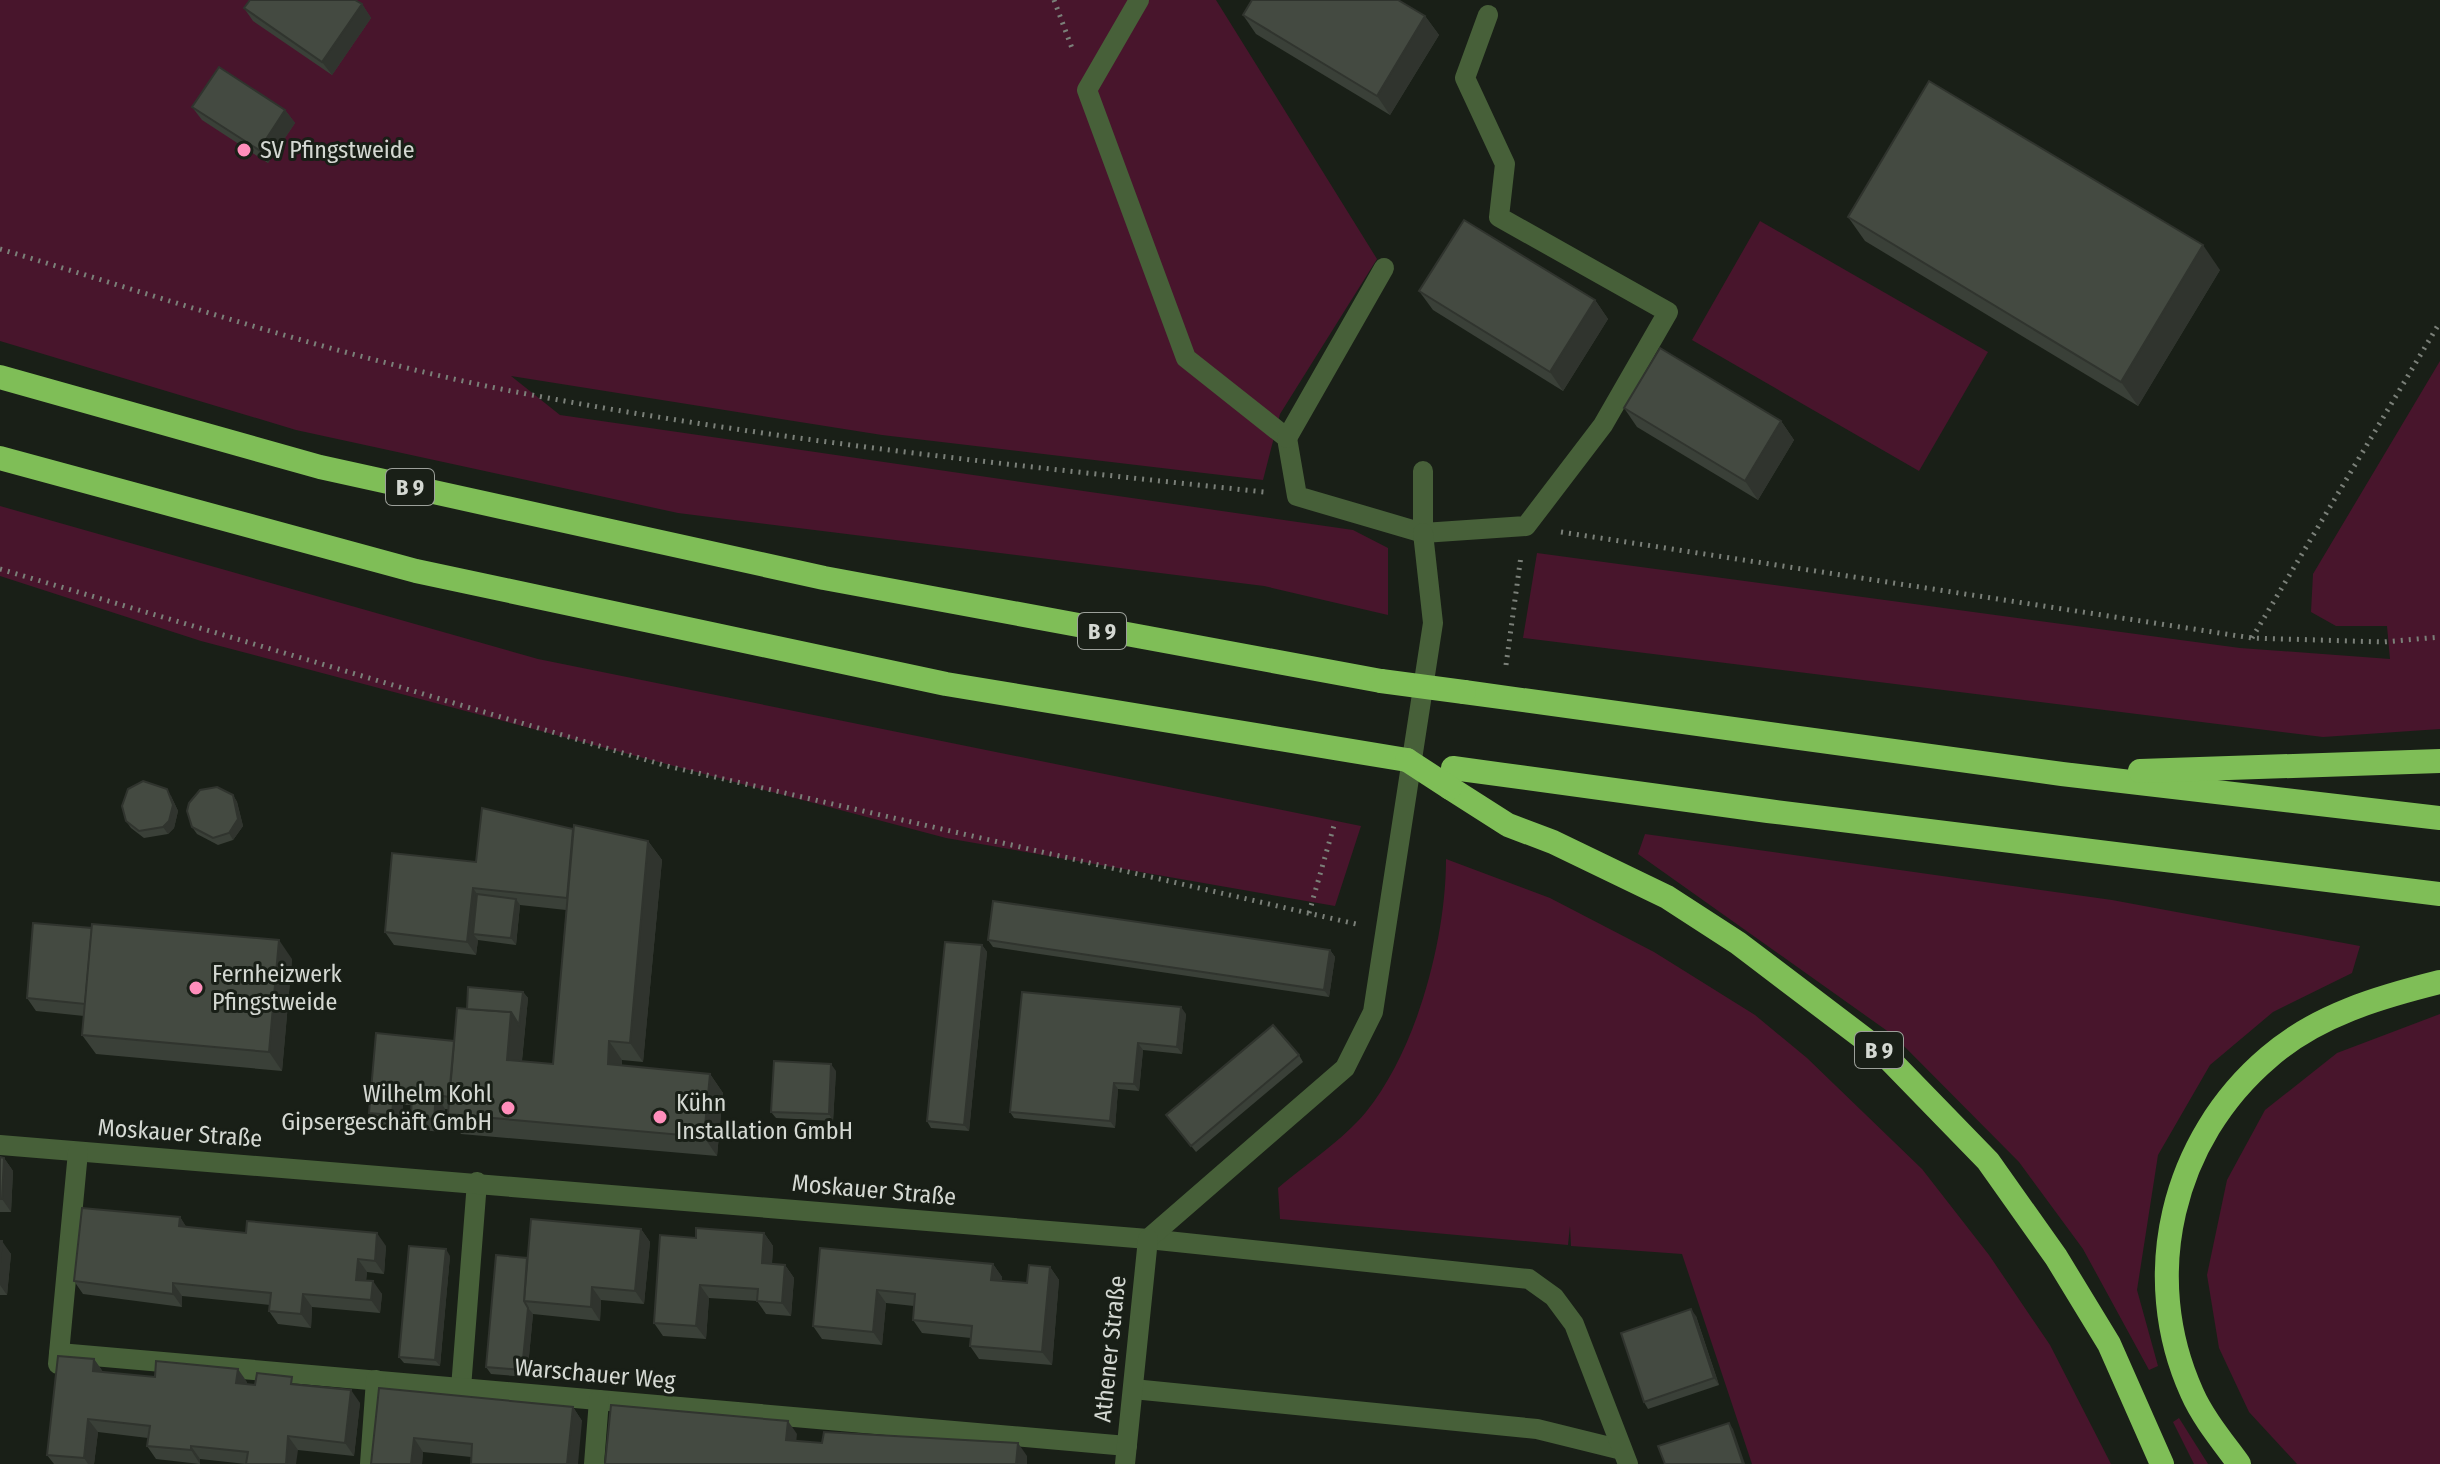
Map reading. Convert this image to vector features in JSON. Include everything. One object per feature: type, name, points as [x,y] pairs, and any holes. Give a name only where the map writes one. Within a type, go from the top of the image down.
[{"type":"highway","name":"B 9","points":[[0,377],[320,467],[824,578],[1381,681],[2062,774],[2440,818]]},
{"type":"highway","points":[[0,458],[416,571],[946,684],[1407,760],[1451,778],[1799,815],[2440,894]]},
{"type":"highway","points":[[2062,774],[2440,761]]},
{"type":"highway","name":"B 9","points":[[1451,778],[1508,825],[1553,842],[1667,897],[1738,943],[1883,1053],[1988,1161],[2056,1257],[2109,1344],[2162,1464]]},
{"type":"highway","points":[[2239,1464],[2192,1394],[2169,1323],[2165,1255],[2176,1196],[2198,1142],[2226,1099],[2270,1056],[2323,1021],[2378,997],[2440,982]]},
{"type":"street","points":[[1139,0],[1087,90],[1186,358],[1287,438]]},
{"type":"street","points":[[1384,268],[1287,438],[1297,496],[1423,533],[1526,526],[1603,425],[1668,312],[1499,217],[1505,164],[1465,78],[1488,15]]},
{"type":"street","points":[[1148,1239],[1345,1068],[1373,1012],[1433,623],[1423,533],[1423,471]]},
{"type":"street","name":"Moskauer Straße","points":[[0,1145],[1148,1239],[1529,1279],[1554,1297],[1574,1324],[1625,1457]]},
{"type":"street","points":[[56,1384],[78,1152]]},
{"type":"street","points":[[461,1388],[477,1182]]},
{"type":"street","name":"Athener Straße","points":[[1126,1455],[1148,1239]]},
{"type":"street","name":"Warschauer Weg","points":[[59,1353],[599,1400],[1126,1455]]},
{"type":"street","points":[[370,1464],[376,1380]]},
{"type":"street","points":[[1133,1389],[1537,1429],[1625,1457]]},
{"type":"street","points":[[594,1464],[599,1400]]},
{"type":"path","points":[[1054,0],[1087,90]]},
{"type":"path","points":[[0,249],[313,343],[504,390],[854,448],[1297,496]]},
{"type":"path","points":[[2252,638],[2440,322]]},
{"type":"path","points":[[1509,635],[1526,526],[2252,638],[2383,642],[2440,637]]},
{"type":"path","points":[[0,569],[667,766],[1384,931]]},
{"type":"path","points":[[1309,913],[1335,822]]},
{"type":"shaded area","points":[[0,0],[1216,0],[1377,259],[1280,414],[1263,480],[882,435],[511,376],[560,415],[1353,530],[1388,548],[1388,615],[1264,586],[678,513],[296,430],[0,341]]},
{"type":"shaded area","points":[[1760,221],[1988,352],[1919,471],[1692,340]]},
{"type":"shaded area","points":[[2440,361],[2440,729],[2323,737],[1523,638],[1537,553],[2240,648],[2390,659],[2387,626],[2336,626],[2311,612],[2313,574]]},
{"type":"shaded area","points":[[0,506],[538,659],[1361,826],[1335,906],[946,838],[201,641],[0,576]]},
{"type":"shaded area","points":[[1645,834],[2112,900],[2360,946],[2352,973],[2273,1012],[2210,1065],[2158,1155],[2137,1290],[2158,1366],[2149,1370],[2083,1249],[2019,1162],[1893,1035],[1638,854]]},
{"type":"shaded area","points":[[1446,859],[1550,898],[1654,952],[1755,1015],[1807,1058],[1922,1169],[1989,1255],[2050,1345],[2111,1464],[1752,1464],[1682,1254],[1571,1246],[1570,1226],[1568,1245],[1280,1219],[1278,1188],[1357,1122],[1384,1086],[1400,1057],[1414,1025],[1434,958],[1445,890]]},
{"type":"shaded area","points":[[2440,1014],[2440,1464],[2297,1464],[2249,1412],[2219,1348],[2207,1275],[2227,1180],[2265,1110],[2337,1053]]},
{"type":"shaded area","points":[[2179,1418],[2208,1464],[2194,1464],[2173,1422]]},
{"type":"building","points":[[250,0],[355,0],[362,4],[322,62],[244,8]]},
{"type":"building","points":[[1252,0],[1398,0],[1425,16],[1377,96],[1243,15]]},
{"type":"building","points":[[219,67],[285,110],[259,150],[192,107]]},
{"type":"building","points":[[1929,81],[2203,245],[2121,382],[1848,217]]},
{"type":"building","points":[[1464,220],[1595,300],[1550,372],[1419,291]]},
{"type":"building","points":[[1660,348],[1781,421],[1745,481],[1624,408]]},
{"type":"building","points":[[143,781],[167,789],[173,805],[169,821],[163,827],[139,831],[126,821],[122,806],[128,789]]},
{"type":"building","points":[[217,787],[233,795],[238,819],[229,833],[213,838],[192,827],[187,811],[189,803],[200,790]]},
{"type":"building","points":[[482,808],[573,829],[567,898],[473,888],[467,942],[385,932],[392,853],[476,862]]},
{"type":"building","points":[[574,825],[648,841],[630,1043],[609,1041],[608,1064],[710,1074],[704,1137],[448,1114],[457,1008],[511,1012],[507,1060],[553,1064]]},
{"type":"building","points":[[477,894],[516,899],[511,938],[473,934]]},
{"type":"building","points":[[993,901],[1330,950],[1324,990],[988,940]]},
{"type":"building","points":[[33,923],[92,928],[85,1004],[27,998]]},
{"type":"building","name":"Fernheizwerk Pfingstweide","points":[[92,924],[279,940],[269,1052],[82,1035]]},
{"type":"building","points":[[945,942],[982,945],[964,1125],[927,1121]]},
{"type":"building","points":[[468,987],[523,992],[519,1025],[511,1012],[467,1009]]},
{"type":"building","points":[[1022,992],[1181,1007],[1177,1047],[1138,1043],[1134,1084],[1114,1083],[1110,1121],[1010,1112]]},
{"type":"building","points":[[1273,1025],[1299,1055],[1191,1146],[1166,1115]]},
{"type":"building","points":[[376,1033],[454,1041],[449,1097],[436,1095],[434,1119],[411,1117],[412,1093],[394,1091],[392,1115],[369,1113]]},
{"type":"building","points":[[774,1061],[831,1064],[829,1114],[771,1112]]},
{"type":"building","points":[[0,1157],[4,1158],[2,1199],[0,1199]]},
{"type":"building","points":[[82,1208],[180,1217],[179,1226],[246,1233],[247,1221],[377,1233],[375,1261],[358,1259],[356,1280],[373,1281],[371,1300],[303,1294],[301,1314],[269,1311],[271,1293],[173,1283],[173,1294],[74,1281]]},
{"type":"building","points":[[531,1219],[641,1229],[635,1291],[592,1287],[591,1307],[524,1301]]},
{"type":"building","points":[[696,1228],[764,1233],[762,1263],[785,1265],[782,1303],[757,1301],[758,1289],[700,1285],[696,1326],[654,1323],[660,1235],[696,1238]]},
{"type":"building","points":[[409,1246],[446,1249],[435,1360],[399,1357]]},
{"type":"building","points":[[820,1248],[993,1264],[991,1280],[1027,1283],[1029,1265],[1050,1267],[1042,1352],[970,1346],[972,1326],[913,1320],[915,1294],[877,1290],[873,1332],[813,1326]]},
{"type":"building","points":[[496,1255],[527,1258],[524,1301],[528,1308],[522,1370],[486,1367]]},
{"type":"building","points":[[1691,1309],[1714,1378],[1644,1402],[1621,1333]]},
{"type":"building","points":[[58,1356],[94,1359],[93,1371],[155,1377],[156,1361],[238,1369],[236,1383],[255,1385],[257,1373],[292,1377],[291,1384],[351,1390],[345,1443],[288,1436],[286,1464],[246,1464],[248,1452],[191,1446],[191,1450],[147,1446],[150,1426],[88,1419],[84,1458],[47,1455]]},
{"type":"building","points":[[379,1388],[573,1407],[567,1464],[471,1464],[472,1444],[414,1438],[411,1464],[371,1464]]},
{"type":"building","points":[[611,1405],[788,1421],[786,1440],[822,1443],[824,1432],[1018,1443],[1016,1464],[605,1464]]},
{"type":"building","points":[[1729,1423],[1743,1464],[1665,1464],[1658,1446]]},
{"type":"place","name":"SV Pfingstweide","points":[[244,150]]},
{"type":"place","name":"Fernheizwerk Pfingstweide","points":[[196,988]]},
{"type":"place","name":"Wilhelm Kohl Gipsergeschäft GmbH","points":[[508,1108]]},
{"type":"place","name":"Kühn Installation GmbH","points":[[660,1117]]}]
